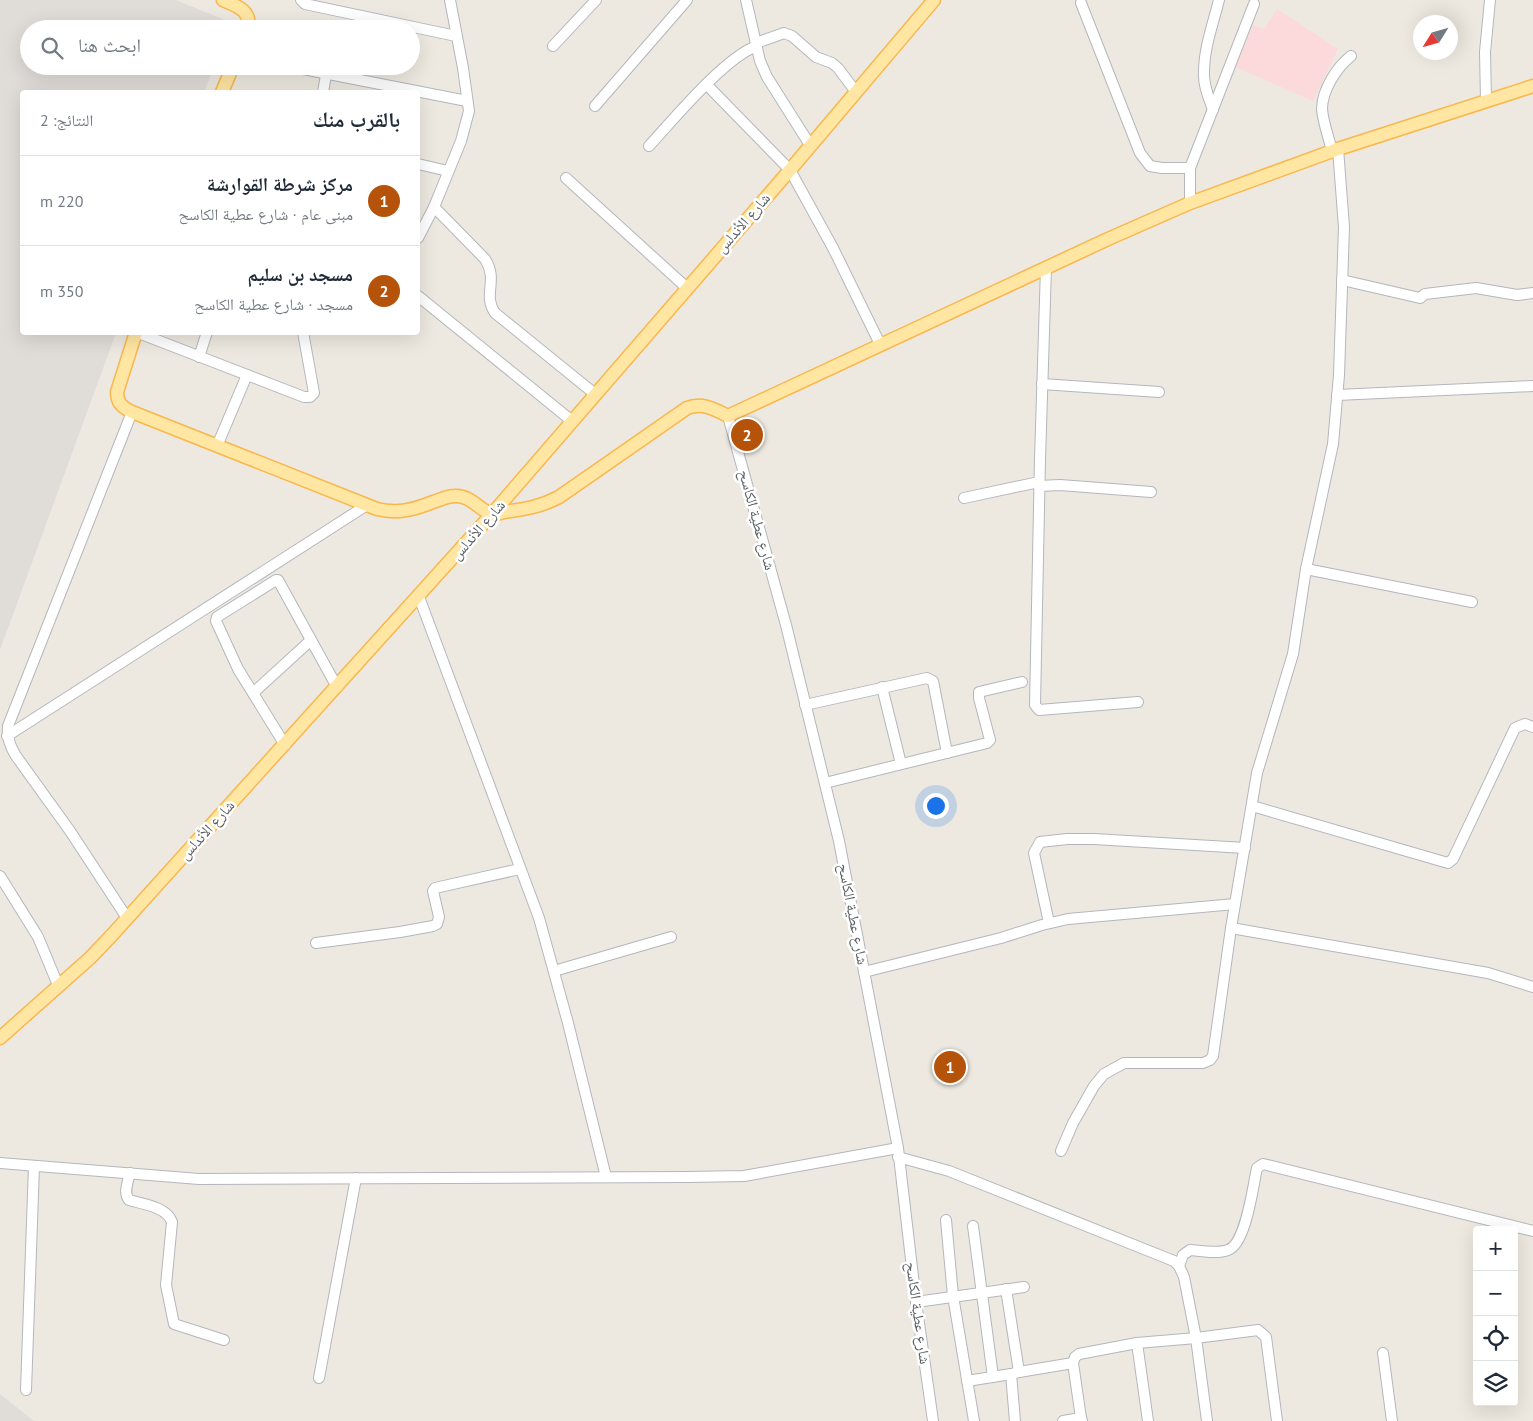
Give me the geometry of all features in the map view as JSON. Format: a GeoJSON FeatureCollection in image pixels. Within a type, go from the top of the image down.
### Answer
{"type":"FeatureCollection","features":[{"type":"Feature","properties":{"kind":"main road"},"geometry":{"type":"LineString","coordinates":[[223,0],[245,11],[248,20]]}},
{"type":"Feature","properties":{"kind":"main road","name":"شارع الأندلس"},"geometry":{"type":"LineString","coordinates":[[0,1038],[90,958],[419,597],[790,170],[934,0]]}},
{"type":"Feature","properties":{"kind":"main road"},"geometry":{"type":"LineString","coordinates":[[223,90],[229,75]]}},
{"type":"Feature","properties":{"kind":"main road"},"geometry":{"type":"LineString","coordinates":[[135,335],[117,392],[118,402],[122,407],[132,412],[388,512],[414,510],[441,499],[457,496],[468,499],[492,514],[537,507],[554,499],[687,408],[702,405],[728,416],[880,344],[1190,203],[1335,150],[1533,86]]}},
{"type":"Feature","properties":{"kind":"street"},"geometry":{"type":"LineString","coordinates":[[301,0],[305,4],[380,20]]}},
{"type":"Feature","properties":{"kind":"street"},"geometry":{"type":"LineString","coordinates":[[420,234],[434,207],[467,123],[469,110],[450,0]]}},
{"type":"Feature","properties":{"kind":"street"},"geometry":{"type":"LineString","coordinates":[[553,46],[596,0]]}},
{"type":"Feature","properties":{"kind":"street"},"geometry":{"type":"LineString","coordinates":[[595,106],[687,0]]}},
{"type":"Feature","properties":{"kind":"street"},"geometry":{"type":"LineString","coordinates":[[746,0],[760,61],[767,77],[810,145]]}},
{"type":"Feature","properties":{"kind":"street"},"geometry":{"type":"LineString","coordinates":[[1213,110],[1206,91],[1204,73],[1208,43],[1219,0]]}},
{"type":"Feature","properties":{"kind":"street"},"geometry":{"type":"LineString","coordinates":[[1486,101],[1485,52],[1490,0]]}},
{"type":"Feature","properties":{"kind":"street"},"geometry":{"type":"LineString","coordinates":[[1082,3],[1140,153],[1150,166],[1190,168]]}},
{"type":"Feature","properties":{"kind":"street"},"geometry":{"type":"LineString","coordinates":[[1190,203],[1190,168],[1254,4]]}},
{"type":"Feature","properties":{"kind":"street"},"geometry":{"type":"LineString","coordinates":[[420,28],[456,36]]}},
{"type":"Feature","properties":{"kind":"street"},"geometry":{"type":"LineString","coordinates":[[649,146],[707,84],[740,53],[756,44],[784,33],[792,36],[816,57],[832,63],[856,92]]}},
{"type":"Feature","properties":{"kind":"street"},"geometry":{"type":"LineString","coordinates":[[1060,1151],[1094,1086],[1104,1074],[1124,1063],[1203,1062],[1210,1060],[1213,1056],[1231,928],[1257,773],[1293,654],[1306,569],[1333,444],[1337,396],[1344,227],[1335,150],[1322,112],[1323,100],[1336,71],[1351,56]]}},
{"type":"Feature","properties":{"kind":"street"},"geometry":{"type":"LineString","coordinates":[[323,90],[326,75],[407,90]]}},
{"type":"Feature","properties":{"kind":"street"},"geometry":{"type":"LineString","coordinates":[[707,84],[790,170],[880,344]]}},
{"type":"Feature","properties":{"kind":"street"},"geometry":{"type":"LineString","coordinates":[[420,92],[467,101]]}},
{"type":"Feature","properties":{"kind":"street"},"geometry":{"type":"LineString","coordinates":[[420,164],[448,171]]}},
{"type":"Feature","properties":{"kind":"street"},"geometry":{"type":"LineString","coordinates":[[566,178],[687,288]]}},
{"type":"Feature","properties":{"kind":"street"},"geometry":{"type":"LineString","coordinates":[[434,207],[485,259],[490,267],[492,274],[490,306],[495,313],[595,394]]}},
{"type":"Feature","properties":{"kind":"street"},"geometry":{"type":"LineString","coordinates":[[1046,268],[1039,484],[1035,705],[1039,710],[1138,702]]}},
{"type":"Feature","properties":{"kind":"street"},"geometry":{"type":"LineString","coordinates":[[1342,280],[1420,298],[1425,294],[1476,288],[1517,295],[1533,293]]}},
{"type":"Feature","properties":{"kind":"street"},"geometry":{"type":"LineString","coordinates":[[420,298],[572,421]]}},
{"type":"Feature","properties":{"kind":"street"},"geometry":{"type":"LineString","coordinates":[[144,335],[304,398],[310,397],[314,392],[304,335]]}},
{"type":"Feature","properties":{"kind":"street"},"geometry":{"type":"LineString","coordinates":[[199,357],[206,335]]}},
{"type":"Feature","properties":{"kind":"street"},"geometry":{"type":"LineString","coordinates":[[217,446],[247,375]]}},
{"type":"Feature","properties":{"kind":"street"},"geometry":{"type":"LineString","coordinates":[[1042,384],[1159,392]]}},
{"type":"Feature","properties":{"kind":"street"},"geometry":{"type":"LineString","coordinates":[[1337,396],[1533,386]]}},
{"type":"Feature","properties":{"kind":"street"},"geometry":{"type":"LineString","coordinates":[[127,918],[70,831],[16,756],[7,736],[8,726],[132,412]]}},
{"type":"Feature","properties":{"kind":"street","name":"شارع عطية الكاسح"},"geometry":{"type":"LineString","coordinates":[[728,416],[786,625],[839,842],[898,1153],[933,1421]]}},
{"type":"Feature","properties":{"kind":"street"},"geometry":{"type":"LineString","coordinates":[[964,498],[1039,484],[1151,492]]}},
{"type":"Feature","properties":{"kind":"street"},"geometry":{"type":"LineString","coordinates":[[7,736],[367,505]]}},
{"type":"Feature","properties":{"kind":"street"},"geometry":{"type":"LineString","coordinates":[[1306,569],[1472,602]]}},
{"type":"Feature","properties":{"kind":"street"},"geometry":{"type":"LineString","coordinates":[[285,745],[238,669],[216,621],[217,617],[277,579],[336,687]]}},
{"type":"Feature","properties":{"kind":"street"},"geometry":{"type":"LineString","coordinates":[[419,597],[538,918],[568,1023],[606,1177]]}},
{"type":"Feature","properties":{"kind":"street"},"geometry":{"type":"LineString","coordinates":[[253,693],[310,641]]}},
{"type":"Feature","properties":{"kind":"street"},"geometry":{"type":"LineString","coordinates":[[805,705],[927,678],[933,681],[947,753]]}},
{"type":"Feature","properties":{"kind":"street"},"geometry":{"type":"LineString","coordinates":[[825,784],[987,743],[990,740],[979,692],[1022,682]]}},
{"type":"Feature","properties":{"kind":"street"},"geometry":{"type":"LineString","coordinates":[[882,687],[901,764]]}},
{"type":"Feature","properties":{"kind":"street"},"geometry":{"type":"LineString","coordinates":[[1252,806],[1448,863],[1453,859],[1515,728],[1525,724],[1533,728]]}},
{"type":"Feature","properties":{"kind":"street"},"geometry":{"type":"LineString","coordinates":[[1049,923],[1034,853],[1040,842],[1094,839],[1245,848]]}},
{"type":"Feature","properties":{"kind":"street"},"geometry":{"type":"LineString","coordinates":[[316,943],[434,926],[437,924],[439,917],[433,891],[435,888],[520,869]]}},
{"type":"Feature","properties":{"kind":"street"},"geometry":{"type":"LineString","coordinates":[[0,876],[38,937],[58,985]]}},
{"type":"Feature","properties":{"kind":"street"},"geometry":{"type":"LineString","coordinates":[[864,972],[1002,938],[1068,919],[1235,904]]}},
{"type":"Feature","properties":{"kind":"street"},"geometry":{"type":"LineString","coordinates":[[1231,928],[1488,973],[1533,987]]}},
{"type":"Feature","properties":{"kind":"street"},"geometry":{"type":"LineString","coordinates":[[554,971],[671,937]]}},
{"type":"Feature","properties":{"kind":"street"},"geometry":{"type":"LineString","coordinates":[[0,1163],[199,1179],[744,1176],[898,1153],[949,1171],[1174,1261],[1179,1266],[1184,1277],[1196,1338],[1207,1421]]}},
{"type":"Feature","properties":{"kind":"street"},"geometry":{"type":"LineString","coordinates":[[1179,1266],[1183,1255],[1190,1250],[1220,1252],[1234,1247],[1241,1236],[1246,1219],[1257,1168],[1263,1164],[1533,1231]]}},
{"type":"Feature","properties":{"kind":"street"},"geometry":{"type":"LineString","coordinates":[[26,1390],[34,1166]]}},
{"type":"Feature","properties":{"kind":"street"},"geometry":{"type":"LineString","coordinates":[[130,1174],[126,1198],[168,1214],[172,1222],[166,1285],[174,1324],[224,1340]]}},
{"type":"Feature","properties":{"kind":"street"},"geometry":{"type":"LineString","coordinates":[[319,1378],[356,1178]]}},
{"type":"Feature","properties":{"kind":"street"},"geometry":{"type":"LineString","coordinates":[[946,1220],[953,1296],[974,1421]]}},
{"type":"Feature","properties":{"kind":"street"},"geometry":{"type":"LineString","coordinates":[[974,1226],[993,1377]]}},
{"type":"Feature","properties":{"kind":"street"},"geometry":{"type":"LineString","coordinates":[[916,1302],[1024,1287]]}},
{"type":"Feature","properties":{"kind":"street"},"geometry":{"type":"LineString","coordinates":[[1006,1289],[1015,1373],[1015,1421]]}},
{"type":"Feature","properties":{"kind":"street"},"geometry":{"type":"LineString","coordinates":[[1063,1421],[1081,1419],[1073,1363],[1075,1357],[1079,1354],[1137,1343],[1258,1330],[1266,1337],[1277,1421]]}},
{"type":"Feature","properties":{"kind":"street"},"geometry":{"type":"LineString","coordinates":[[1137,1343],[1148,1421]]}},
{"type":"Feature","properties":{"kind":"street"},"geometry":{"type":"LineString","coordinates":[[1383,1353],[1392,1421]]}},
{"type":"Feature","properties":{"kind":"street"},"geometry":{"type":"LineString","coordinates":[[967,1380],[1073,1363]]}},
{"type":"Feature","properties":{"kind":"shaded area"},"geometry":{"type":"Polygon","coordinates":[[[0,0],[176,0],[225,20],[20,20],[20,75],[211,75],[205,90],[20,90],[20,335],[115,335],[0,650],[0,0]]]}},
{"type":"Feature","properties":{"kind":"shaded area"},"geometry":{"type":"Polygon","coordinates":[[[1277,9],[1338,49],[1313,101],[1236,67],[1253,25],[1264,29],[1277,9]]]}},
{"type":"Feature","properties":{"kind":"shaded area"},"geometry":{"type":"Polygon","coordinates":[[[0,1394],[34,1421],[0,1421],[0,1394]]]}},
{"type":"Feature","properties":{"kind":"place","name":"مسجد بن سليم"},"geometry":{"type":"Point","coordinates":[747,435]}},
{"type":"Feature","properties":{"kind":"place","name":"مركز شرطة القوارشة"},"geometry":{"type":"Point","coordinates":[950,1067]}}]}
